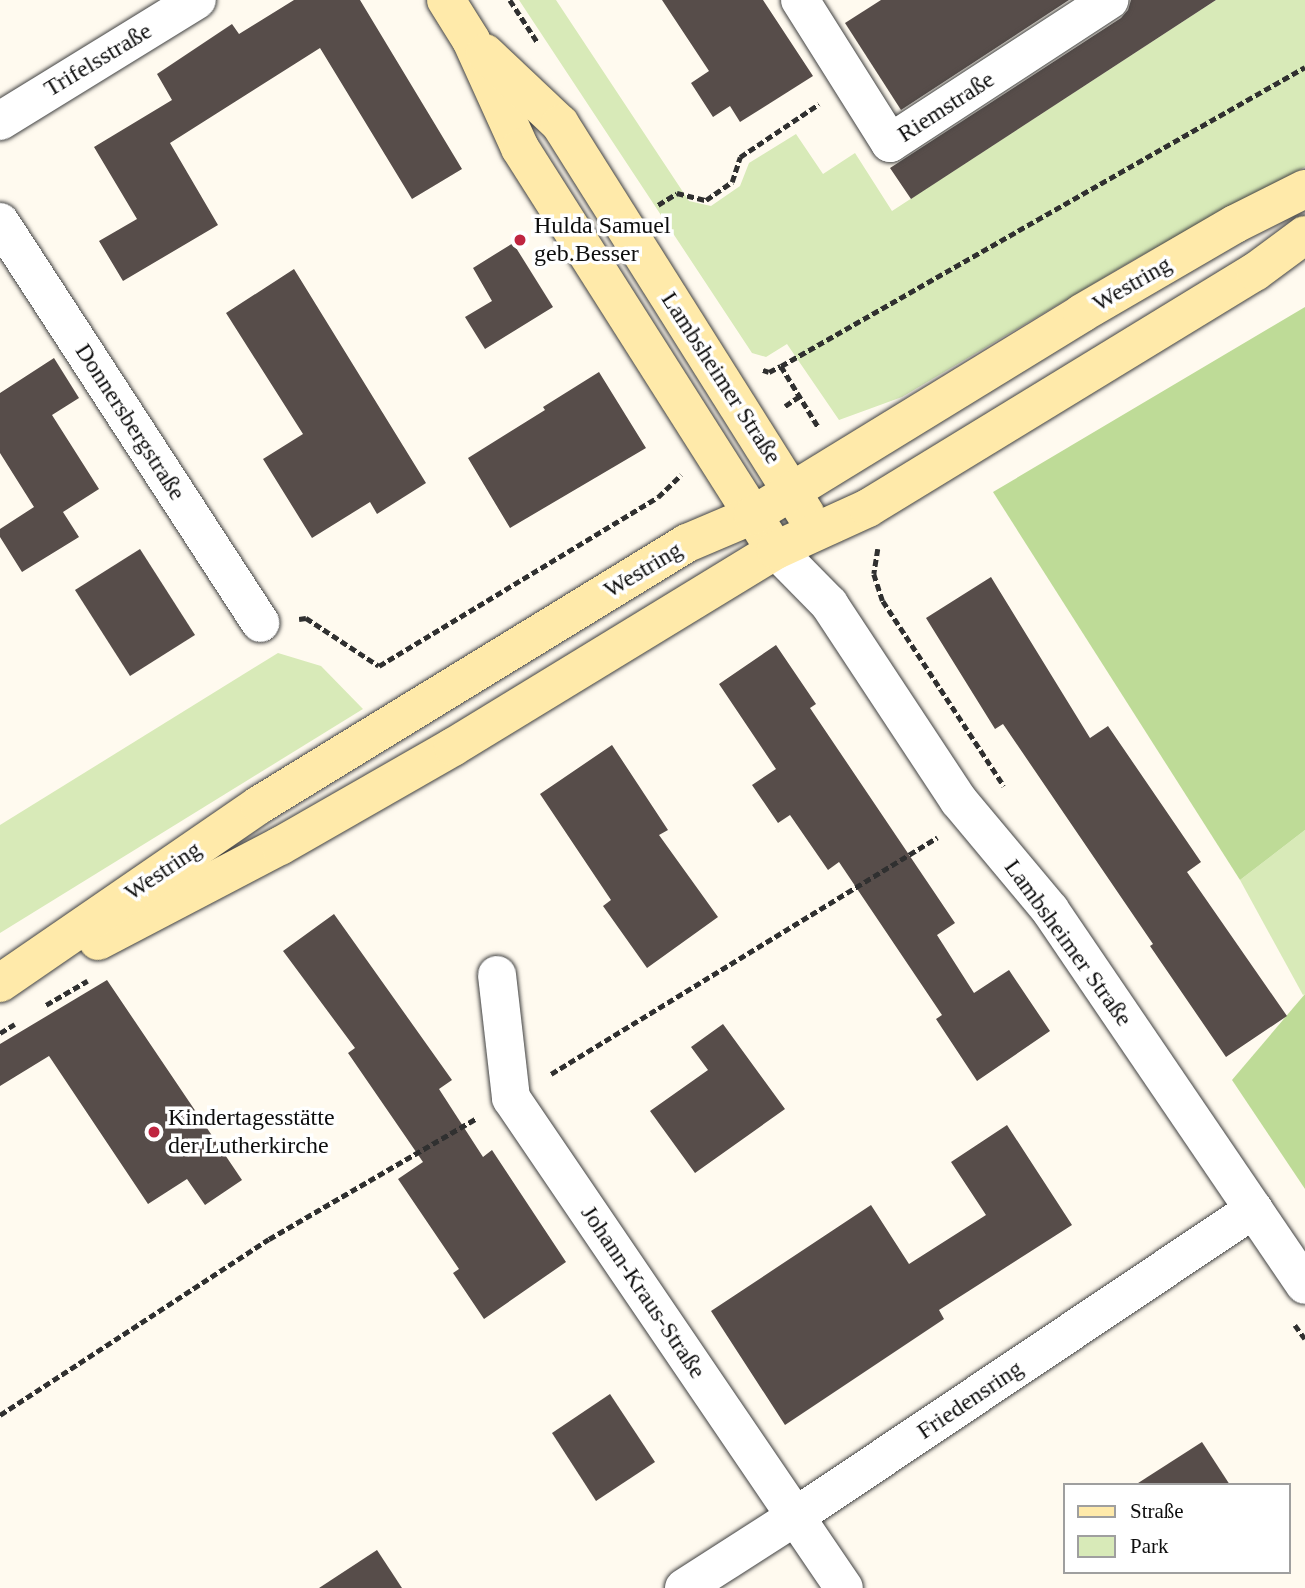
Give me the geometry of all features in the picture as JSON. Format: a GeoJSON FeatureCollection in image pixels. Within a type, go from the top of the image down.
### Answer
{"type":"FeatureCollection","features":[{"type":"Feature","properties":{"kind":"main road","name":"Lambsheimer Straße"},"geometry":{"type":"LineString","coordinates":[[446,0],[471,40],[520,148],[776,550]]}},
{"type":"Feature","properties":{"kind":"main road","name":"Lambsheimer Straße"},"geometry":{"type":"LineString","coordinates":[[471,40],[560,124],[793,490],[816,533]]}},
{"type":"Feature","properties":{"kind":"main road","name":"Westring"},"geometry":{"type":"LineString","coordinates":[[0,983],[259,805],[687,543],[753,515],[1082,313],[1235,224],[1305,190]]}},
{"type":"Feature","properties":{"kind":"main road","name":"Westring"},"geometry":{"type":"LineString","coordinates":[[0,992],[280,846],[442,754],[776,550],[868,508],[1255,272],[1305,235]]}},
{"type":"Feature","properties":{"kind":"street","name":"Trifelsstraße"},"geometry":{"type":"LineString","coordinates":[[0,121],[197,0]]}},
{"type":"Feature","properties":{"kind":"street","name":"Riemstraße"},"geometry":{"type":"LineString","coordinates":[[800,0],[890,143],[1109,0]]}},
{"type":"Feature","properties":{"kind":"street","name":"Donnersbergstraße"},"geometry":{"type":"LineString","coordinates":[[0,222],[260,623]]}},
{"type":"Feature","properties":{"kind":"street","name":"Lambsheimer Straße"},"geometry":{"type":"LineString","coordinates":[[816,533],[829,604]]}},
{"type":"Feature","properties":{"kind":"street","name":"Lambsheimer Straße"},"geometry":{"type":"LineString","coordinates":[[776,550],[829,604],[959,801],[1050,910],[1305,1284]]}},
{"type":"Feature","properties":{"kind":"street","name":"Johann-Kraus-Straße"},"geometry":{"type":"LineString","coordinates":[[497,975],[511,1098],[844,1588]]}},
{"type":"Feature","properties":{"kind":"street","name":"Friedensring"},"geometry":{"type":"LineString","coordinates":[[684,1588],[796,1517],[1254,1209]]}},
{"type":"Feature","properties":{"kind":"path"},"geometry":{"type":"LineString","coordinates":[[800,396],[781,366],[1305,67]]}},
{"type":"Feature","properties":{"kind":"path"},"geometry":{"type":"LineString","coordinates":[[647,212],[677,193],[706,200],[732,182],[740,157],[851,82]]}},
{"type":"Feature","properties":{"kind":"path"},"geometry":{"type":"LineString","coordinates":[[260,623],[306,618],[379,666],[658,497]]}},
{"type":"Feature","properties":{"kind":"path"},"geometry":{"type":"LineString","coordinates":[[0,1415],[269,1239],[511,1098],[943,833]]}},
{"type":"Feature","properties":{"kind":"green space"},"geometry":{"type":"Polygon","coordinates":[[[519,0],[556,0],[689,201],[711,206],[740,186],[749,163],[796,134],[823,174],[855,153],[892,211],[1216,0],[1305,0],[1305,167],[1135,259],[902,397],[839,420],[787,344],[766,357],[752,353],[519,0]]]}},
{"type":"Feature","properties":{"kind":"green space"},"geometry":{"type":"Polygon","coordinates":[[[1305,307],[1305,830],[1240,880],[993,492],[1305,307]]]}},
{"type":"Feature","properties":{"kind":"green space"},"geometry":{"type":"Polygon","coordinates":[[[278,653],[321,666],[363,709],[0,933],[0,825],[278,653]]]}},
{"type":"Feature","properties":{"kind":"green space"},"geometry":{"type":"Polygon","coordinates":[[[1305,830],[1305,994],[1303,995],[1240,880],[1305,830]]]}},
{"type":"Feature","properties":{"kind":"green space"},"geometry":{"type":"Polygon","coordinates":[[[1305,994],[1305,1189],[1232,1080],[1305,994]]]}},
{"type":"Feature","properties":{"kind":"building"},"geometry":{"type":"Polygon","coordinates":[[[294,0],[360,0],[462,169],[412,199],[320,48],[170,143],[218,225],[123,281],[99,241],[137,219],[94,147],[172,100],[157,74],[232,24],[239,34],[294,0]]]}},
{"type":"Feature","properties":{"kind":"building"},"geometry":{"type":"Polygon","coordinates":[[[662,0],[763,0],[813,76],[740,122],[730,106],[713,117],[691,83],[709,71],[662,0]]]}},
{"type":"Feature","properties":{"kind":"building"},"geometry":{"type":"Polygon","coordinates":[[[881,0],[1069,0],[901,110],[845,23],[881,0]]]}},
{"type":"Feature","properties":{"kind":"building"},"geometry":{"type":"Polygon","coordinates":[[[1131,0],[1216,0],[911,199],[890,168],[1121,18],[1128,10],[1131,0]]]}},
{"type":"Feature","properties":{"kind":"building"},"geometry":{"type":"Polygon","coordinates":[[[513,243],[553,307],[485,349],[465,317],[492,301],[473,268],[513,243]]]}},
{"type":"Feature","properties":{"kind":"building"},"geometry":{"type":"Polygon","coordinates":[[[294,269],[426,483],[377,514],[370,502],[312,538],[263,459],[303,434],[226,313],[294,269]]]}},
{"type":"Feature","properties":{"kind":"building"},"geometry":{"type":"Polygon","coordinates":[[[54,358],[79,398],[52,415],[99,489],[63,512],[79,537],[22,572],[0,537],[0,529],[34,507],[0,453],[0,393],[54,358]]]}},
{"type":"Feature","properties":{"kind":"building"},"geometry":{"type":"Polygon","coordinates":[[[599,372],[646,448],[510,528],[468,458],[545,410],[543,407],[599,372]]]}},
{"type":"Feature","properties":{"kind":"building"},"geometry":{"type":"Polygon","coordinates":[[[140,549],[195,635],[130,676],[75,590],[140,549]]]}},
{"type":"Feature","properties":{"kind":"building"},"geometry":{"type":"Polygon","coordinates":[[[991,577],[1090,738],[1108,726],[1201,862],[1187,872],[1287,1016],[1226,1057],[1150,946],[1153,944],[1003,724],[995,729],[926,618],[991,577]]]}},
{"type":"Feature","properties":{"kind":"building"},"geometry":{"type":"Polygon","coordinates":[[[776,645],[816,704],[810,708],[955,923],[937,935],[974,993],[1009,970],[1050,1031],[977,1081],[936,1019],[942,1015],[839,862],[828,870],[790,815],[778,823],[752,785],[776,769],[719,684],[776,645]]]}},
{"type":"Feature","properties":{"kind":"building"},"geometry":{"type":"Polygon","coordinates":[[[612,745],[668,830],[659,835],[718,917],[647,968],[603,906],[611,900],[540,794],[612,745]]]}},
{"type":"Feature","properties":{"kind":"building"},"geometry":{"type":"Polygon","coordinates":[[[334,914],[452,1080],[439,1089],[483,1157],[492,1150],[566,1262],[484,1319],[453,1273],[459,1269],[398,1179],[423,1162],[348,1053],[355,1048],[283,951],[334,914]]]}},
{"type":"Feature","properties":{"kind":"building","name":"Kindertagesstätte der Lutherkirche"},"geometry":{"type":"Polygon","coordinates":[[[107,980],[242,1180],[205,1205],[187,1179],[148,1204],[49,1056],[0,1086],[0,1044],[107,980]]]}},
{"type":"Feature","properties":{"kind":"building"},"geometry":{"type":"Polygon","coordinates":[[[723,1024],[785,1109],[695,1173],[650,1111],[708,1070],[691,1047],[723,1024]]]}},
{"type":"Feature","properties":{"kind":"building"},"geometry":{"type":"Polygon","coordinates":[[[1007,1125],[1072,1225],[939,1310],[944,1319],[785,1425],[711,1311],[871,1205],[909,1264],[986,1215],[951,1162],[1007,1125]]]}},
{"type":"Feature","properties":{"kind":"building"},"geometry":{"type":"Polygon","coordinates":[[[610,1394],[655,1462],[596,1501],[552,1433],[610,1394]]]}},
{"type":"Feature","properties":{"kind":"building"},"geometry":{"type":"Polygon","coordinates":[[[1202,1442],[1229,1483],[1138,1483],[1202,1442]]]}},
{"type":"Feature","properties":{"kind":"building"},"geometry":{"type":"Polygon","coordinates":[[[377,1550],[402,1588],[319,1588],[377,1550]]]}},
{"type":"Feature","properties":{"kind":"place","name":"Hulda Samuel geb.Besser"},"geometry":{"type":"Point","coordinates":[520,240]}},
{"type":"Feature","properties":{"kind":"place","name":"Kindertagesstätte der Lutherkirche"},"geometry":{"type":"Point","coordinates":[154,1132]}}]}
